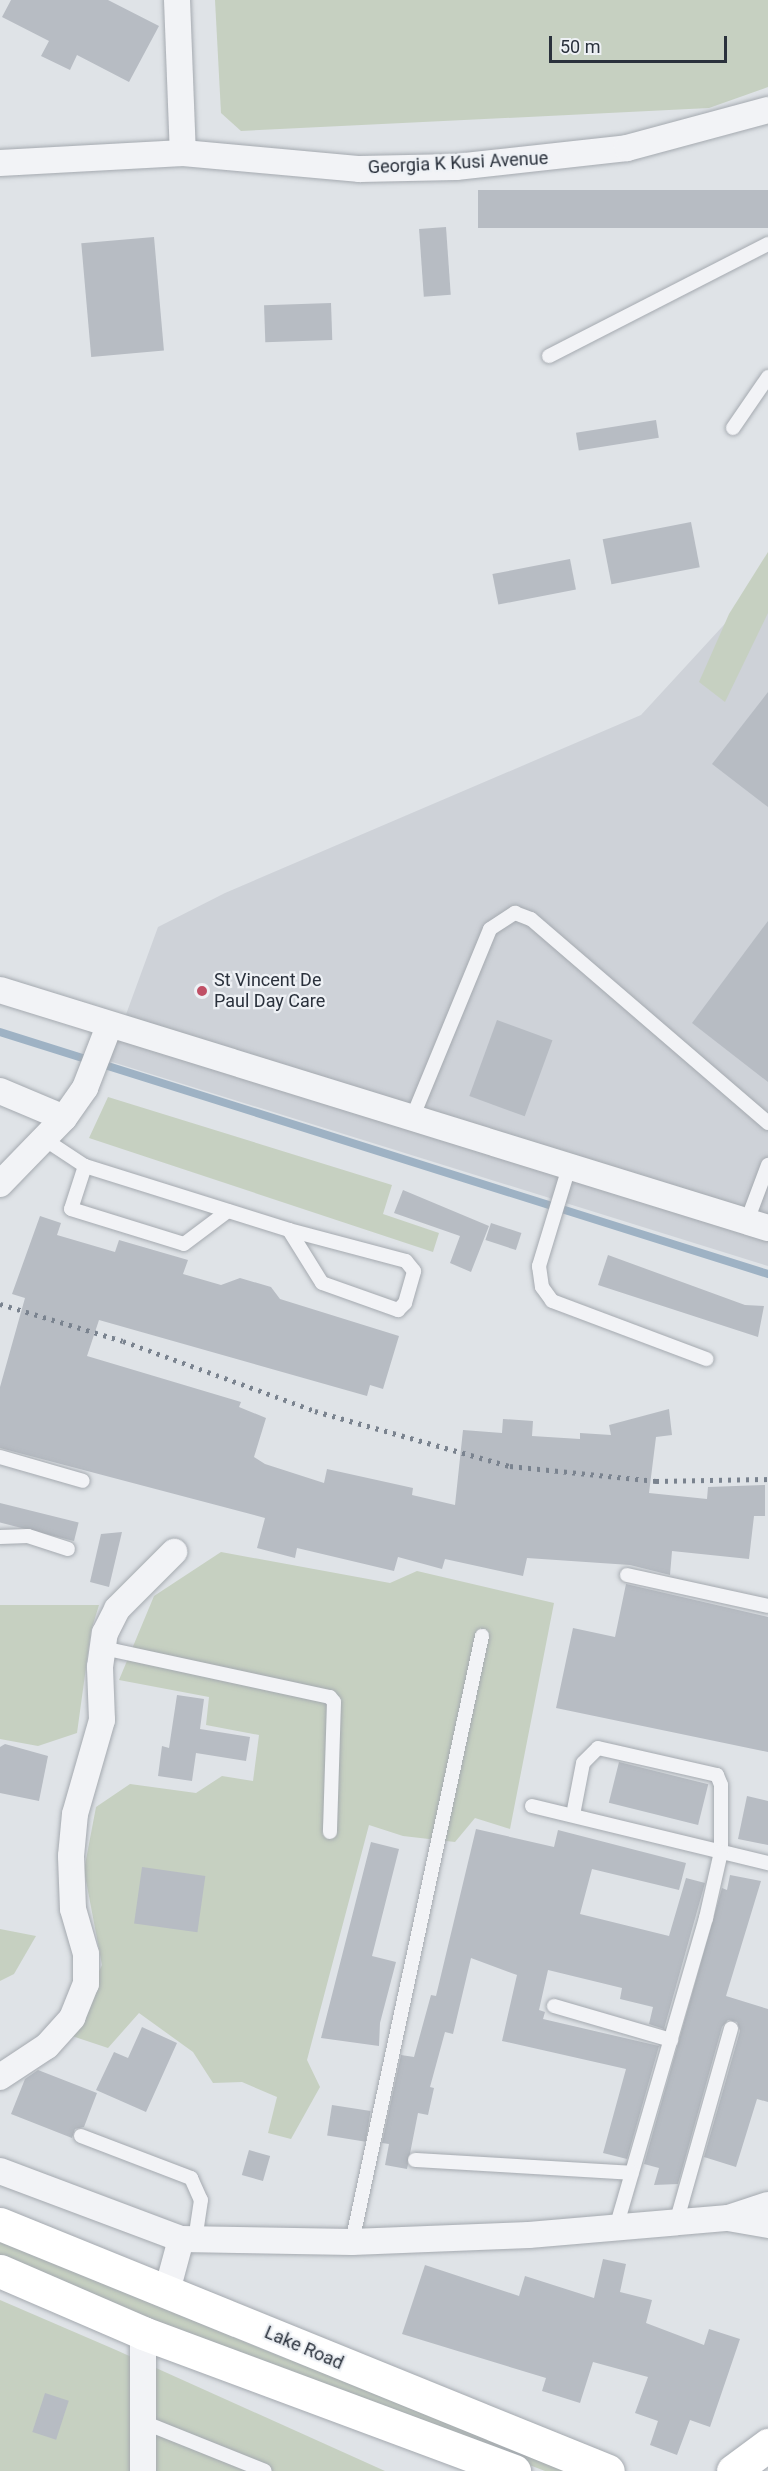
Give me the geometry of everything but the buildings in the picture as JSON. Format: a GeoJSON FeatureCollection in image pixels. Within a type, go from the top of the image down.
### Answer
{"type":"FeatureCollection","features":[{"type":"Feature","properties":{"kind":"main road","name":"Lake Road"},"geometry":{"type":"LineString","coordinates":[[0,2224],[608,2471]]}},
{"type":"Feature","properties":{"kind":"main road"},"geometry":{"type":"LineString","coordinates":[[0,2271],[143,2333],[514,2471]]}},
{"type":"Feature","properties":{"kind":"main road"},"geometry":{"type":"LineString","coordinates":[[733,2471],[768,2445]]}},
{"type":"Feature","properties":{"kind":"street"},"geometry":{"type":"LineString","coordinates":[[177,0],[183,153]]}},
{"type":"Feature","properties":{"kind":"street","name":"Georgia K Kusi Avenue"},"geometry":{"type":"LineString","coordinates":[[0,163],[183,153],[360,169],[456,167],[627,148],[768,110]]}},
{"type":"Feature","properties":{"kind":"street"},"geometry":{"type":"LineString","coordinates":[[0,990],[106,1035],[413,1116],[757,1224]]}},
{"type":"Feature","properties":{"kind":"street"},"geometry":{"type":"LineString","coordinates":[[0,1184],[64,1118],[85,1088],[106,1035]]}},
{"type":"Feature","properties":{"kind":"street"},"geometry":{"type":"LineString","coordinates":[[0,1091],[64,1118]]}},
{"type":"Feature","properties":{"kind":"street"},"geometry":{"type":"LineString","coordinates":[[0,2077],[48,2046],[72,2018],[86,1984],[86,1954],[73,1909],[71,1856],[75,1814],[102,1720],[103,1648],[117,1609],[174,1552]]}},
{"type":"Feature","properties":{"kind":"street"},"geometry":{"type":"LineString","coordinates":[[0,2171],[188,2240],[352,2242],[616,2228],[728,2218],[768,2205]]}},
{"type":"Feature","properties":{"kind":"street"},"geometry":{"type":"LineString","coordinates":[[728,2218],[768,2225]]}},
{"type":"Feature","properties":{"kind":"street"},"geometry":{"type":"LineString","coordinates":[[167,2291],[188,2240]]}},
{"type":"Feature","properties":{"kind":"street"},"geometry":{"type":"LineString","coordinates":[[143,2333],[143,2471]]}},
{"type":"Feature","properties":{"kind":"lane"},"geometry":{"type":"LineString","coordinates":[[549,356],[768,244]]}},
{"type":"Feature","properties":{"kind":"lane"},"geometry":{"type":"LineString","coordinates":[[734,428],[768,377]]}},
{"type":"Feature","properties":{"kind":"lane"},"geometry":{"type":"LineString","coordinates":[[413,1116],[490,929],[515,913],[531,919],[768,1123]]}},
{"type":"Feature","properties":{"kind":"lane"},"geometry":{"type":"LineString","coordinates":[[44,1139],[86,1166],[289,1230],[406,1261],[414,1271],[405,1303],[398,1310],[322,1283],[289,1230]]}},
{"type":"Feature","properties":{"kind":"lane"},"geometry":{"type":"LineString","coordinates":[[570,1164],[539,1266],[542,1287],[552,1301],[706,1359]]}},
{"type":"Feature","properties":{"kind":"lane"},"geometry":{"type":"LineString","coordinates":[[757,1224],[768,1165]]}},
{"type":"Feature","properties":{"kind":"lane"},"geometry":{"type":"LineString","coordinates":[[86,1166],[71,1209],[184,1244],[228,1211]]}},
{"type":"Feature","properties":{"kind":"lane"},"geometry":{"type":"LineString","coordinates":[[0,1457],[83,1481]]}},
{"type":"Feature","properties":{"kind":"lane"},"geometry":{"type":"LineString","coordinates":[[0,1537],[28,1536],[68,1549]]}},
{"type":"Feature","properties":{"kind":"lane"},"geometry":{"type":"LineString","coordinates":[[627,1575],[768,1606]]}},
{"type":"Feature","properties":{"kind":"lane"},"geometry":{"type":"LineString","coordinates":[[352,2242],[482,1636]]}},
{"type":"Feature","properties":{"kind":"lane"},"geometry":{"type":"LineString","coordinates":[[103,1648],[330,1697],[334,1702],[330,1832]]}},
{"type":"Feature","properties":{"kind":"lane"},"geometry":{"type":"LineString","coordinates":[[573,1815],[584,1763],[598,1748],[717,1775],[721,1852],[671,2040],[616,2228]]}},
{"type":"Feature","properties":{"kind":"lane"},"geometry":{"type":"LineString","coordinates":[[532,1806],[768,1863]]}},
{"type":"Feature","properties":{"kind":"lane"},"geometry":{"type":"LineString","coordinates":[[554,2006],[671,2040]]}},
{"type":"Feature","properties":{"kind":"lane"},"geometry":{"type":"LineString","coordinates":[[676,2223],[731,2030]]}},
{"type":"Feature","properties":{"kind":"lane"},"geometry":{"type":"LineString","coordinates":[[81,2136],[191,2178],[201,2200],[188,2240]]}},
{"type":"Feature","properties":{"kind":"lane"},"geometry":{"type":"LineString","coordinates":[[415,2160],[632,2173]]}},
{"type":"Feature","properties":{"kind":"lane"},"geometry":{"type":"LineString","coordinates":[[143,2422],[265,2471]]}},
{"type":"Feature","properties":{"kind":"shaded area"},"geometry":{"type":"Polygon","coordinates":[[[768,577],[768,1266],[109,1061],[158,927],[225,893],[641,715],[768,577]]]}},
{"type":"Feature","properties":{"kind":"green space"},"geometry":{"type":"Polygon","coordinates":[[[215,0],[768,0],[768,87],[709,108],[241,131],[221,113],[215,0]]]}},
{"type":"Feature","properties":{"kind":"green space"},"geometry":{"type":"Polygon","coordinates":[[[768,552],[768,613],[725,702],[699,682],[729,614],[768,552]]]}},
{"type":"Feature","properties":{"kind":"green space"},"geometry":{"type":"Polygon","coordinates":[[[108,1097],[392,1185],[383,1214],[439,1233],[433,1252],[89,1138],[108,1097]]]}},
{"type":"Feature","properties":{"kind":"green space"},"geometry":{"type":"Polygon","coordinates":[[[221,1552],[390,1583],[417,1571],[554,1603],[510,1829],[475,1818],[455,1842],[403,1836],[369,1825],[307,2060],[320,2087],[291,2139],[268,2133],[277,2097],[242,2082],[213,2083],[193,2052],[139,2013],[108,2048],[69,2035],[102,1965],[84,1870],[96,1807],[130,1784],[196,1793],[222,1776],[253,1781],[259,1735],[206,1725],[209,1697],[119,1680],[154,1596],[221,1552]]]}},
{"type":"Feature","properties":{"kind":"green space"},"geometry":{"type":"Polygon","coordinates":[[[0,1605],[99,1605],[91,1631],[77,1733],[38,1746],[0,1739],[0,1605]]]}},
{"type":"Feature","properties":{"kind":"green space"},"geometry":{"type":"Polygon","coordinates":[[[0,1929],[36,1936],[14,1974],[0,1981],[0,1929]]]}},
{"type":"Feature","properties":{"kind":"green space"},"geometry":{"type":"Polygon","coordinates":[[[0,2241],[262,2349],[574,2471],[545,2471],[0,2261],[0,2241]]]}},
{"type":"Feature","properties":{"kind":"green space"},"geometry":{"type":"Polygon","coordinates":[[[0,2300],[116,2350],[385,2471],[0,2471],[0,2300]]]}},
{"type":"Feature","properties":{"kind":"waterway"},"geometry":{"type":"LineString","coordinates":[[0,1032],[768,1274]]}},
{"type":"Feature","properties":{"kind":"railway"},"geometry":{"type":"LineString","coordinates":[[0,1304],[123,1341],[315,1411],[510,1466],[656,1481],[768,1479]]}},
{"type":"Feature","properties":{"kind":"place","name":"St Vincent De Paul Day Care"},"geometry":{"type":"Point","coordinates":[202,991]}}]}
